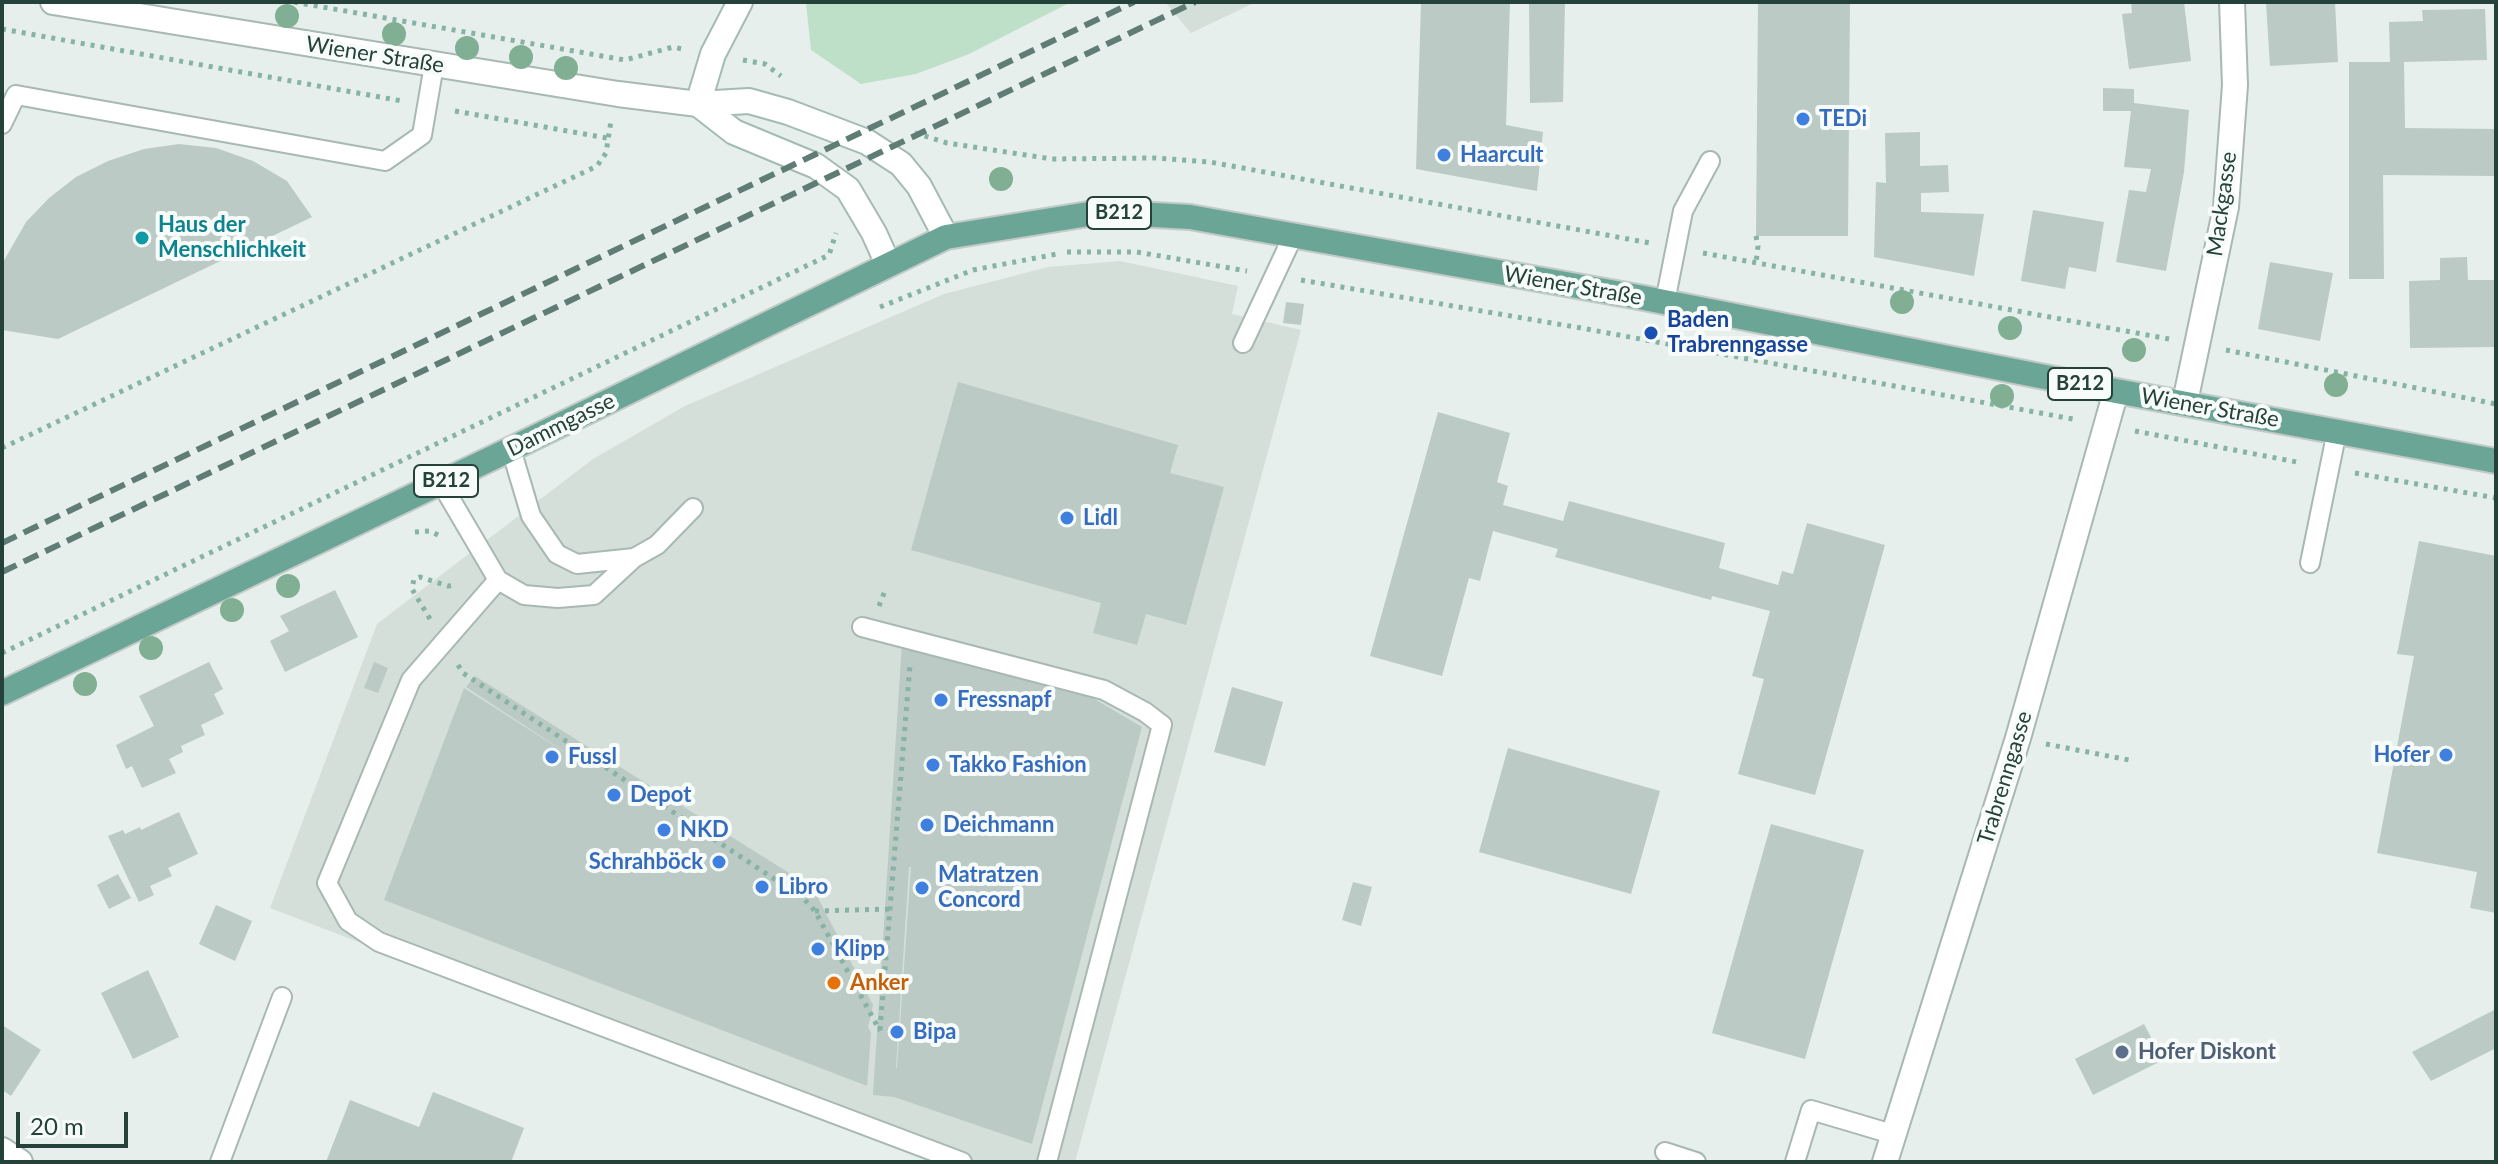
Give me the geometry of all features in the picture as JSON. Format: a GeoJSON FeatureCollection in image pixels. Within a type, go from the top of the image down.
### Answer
{"type":"FeatureCollection","features":[{"type":"Feature","properties":{"kind":"main road","name":"Wiener Straße"},"geometry":{"type":"LineString","coordinates":[[946,237],[1101,212],[1190,217],[1665,302],[2116,391],[2496,461]]}},
{"type":"Feature","properties":{"kind":"main road","name":"Dammgasse"},"geometry":{"type":"LineString","coordinates":[[2,693],[946,237]]}},
{"type":"Feature","properties":{"kind":"street","name":"Wiener Straße"},"geometry":{"type":"LineString","coordinates":[[53,2],[618,94],[698,104],[749,101],[788,112],[867,142],[901,164],[919,186],[946,237]]}},
{"type":"Feature","properties":{"kind":"street"},"geometry":{"type":"LineString","coordinates":[[740,2],[713,54],[698,104],[734,132],[816,166],[848,189],[888,264]]}},
{"type":"Feature","properties":{"kind":"street","name":"Mackgasse"},"geometry":{"type":"LineString","coordinates":[[2185,402],[2226,207],[2235,85],[2232,2]]}},
{"type":"Feature","properties":{"kind":"street","name":"Trabrenngasse"},"geometry":{"type":"LineString","coordinates":[[1885,1162],[2018,738],[2116,391]]}},
{"type":"Feature","properties":{"kind":"street"},"geometry":{"type":"LineString","coordinates":[[2,1150],[20,1162]]}},
{"type":"Feature","properties":{"kind":"lane"},"geometry":{"type":"LineString","coordinates":[[2,124],[16,95],[385,161],[422,135],[434,65]]}},
{"type":"Feature","properties":{"kind":"lane"},"geometry":{"type":"LineString","coordinates":[[1665,302],[1683,211],[1710,161]]}},
{"type":"Feature","properties":{"kind":"lane"},"geometry":{"type":"LineString","coordinates":[[1243,343],[1293,236]]}},
{"type":"Feature","properties":{"kind":"lane"},"geometry":{"type":"LineString","coordinates":[[2310,563],[2337,431]]}},
{"type":"Feature","properties":{"kind":"lane"},"geometry":{"type":"LineString","coordinates":[[511,449],[531,516],[557,554],[577,564],[634,558]]}},
{"type":"Feature","properties":{"kind":"lane"},"geometry":{"type":"LineString","coordinates":[[441,483],[498,580],[524,595],[558,598],[594,595],[634,558],[657,545],[693,508]]}},
{"type":"Feature","properties":{"kind":"lane"},"geometry":{"type":"LineString","coordinates":[[498,580],[411,680],[327,883],[348,921],[379,942],[962,1162]]}},
{"type":"Feature","properties":{"kind":"lane"},"geometry":{"type":"LineString","coordinates":[[862,627],[1104,690],[1162,725],[1047,1162]]}},
{"type":"Feature","properties":{"kind":"lane"},"geometry":{"type":"LineString","coordinates":[[220,1162],[282,997]]}},
{"type":"Feature","properties":{"kind":"lane"},"geometry":{"type":"LineString","coordinates":[[1795,1162],[1811,1110],[1892,1134]]}},
{"type":"Feature","properties":{"kind":"lane"},"geometry":{"type":"LineString","coordinates":[[1665,1152],[1696,1162]]}},
{"type":"Feature","properties":{"kind":"path"},"geometry":{"type":"LineString","coordinates":[[294,2],[625,60],[673,47]]}},
{"type":"Feature","properties":{"kind":"path"},"geometry":{"type":"LineString","coordinates":[[2,29],[607,138],[606,153],[597,166],[2,448]]}},
{"type":"Feature","properties":{"kind":"path"},"geometry":{"type":"LineString","coordinates":[[765,64],[784,79]]}},
{"type":"Feature","properties":{"kind":"path"},"geometry":{"type":"LineString","coordinates":[[912,132],[947,143],[1052,159],[1155,158],[1210,162],[2197,345],[2496,404]]}},
{"type":"Feature","properties":{"kind":"path"},"geometry":{"type":"LineString","coordinates":[[2,653],[829,255],[839,224]]}},
{"type":"Feature","properties":{"kind":"path"},"geometry":{"type":"LineString","coordinates":[[1756,236],[1756,263]]}},
{"type":"Feature","properties":{"kind":"path"},"geometry":{"type":"LineString","coordinates":[[871,311],[973,270],[1068,252],[1137,252],[1581,328],[2496,498]]}},
{"type":"Feature","properties":{"kind":"path"},"geometry":{"type":"LineString","coordinates":[[407,532],[430,531],[449,540]]}},
{"type":"Feature","properties":{"kind":"path"},"geometry":{"type":"LineString","coordinates":[[461,573],[457,585],[448,586],[420,577],[414,579],[412,589],[463,673],[803,898],[815,911],[880,1031],[912,640]]}},
{"type":"Feature","properties":{"kind":"path"},"geometry":{"type":"LineString","coordinates":[[879,605],[886,588]]}},
{"type":"Feature","properties":{"kind":"path"},"geometry":{"type":"LineString","coordinates":[[2018,738],[2129,760]]}},
{"type":"Feature","properties":{"kind":"path"},"geometry":{"type":"LineString","coordinates":[[815,911],[891,909]]}},
{"type":"Feature","properties":{"kind":"shaded area"},"geometry":{"type":"Polygon","coordinates":[[[1165,2],[1256,2],[1191,33],[1165,2]]]}},
{"type":"Feature","properties":{"kind":"shaded area"},"geometry":{"type":"Polygon","coordinates":[[[1120,261],[1238,286],[1232,314],[1301,330],[1075,1162],[932,1162],[270,908],[377,624],[593,459],[685,406],[944,294],[1048,267],[1120,261]]]}},
{"type":"Feature","properties":{"kind":"green space"},"geometry":{"type":"Polygon","coordinates":[[[1071,2],[969,54],[916,74],[861,84],[811,50],[806,3],[1071,2]]]}},
{"type":"Feature","properties":{"kind":"building"},"geometry":{"type":"Polygon","coordinates":[[[1421,2],[1510,2],[1506,125],[1543,132],[1537,191],[1416,169],[1421,2]]]}},
{"type":"Feature","properties":{"kind":"building"},"geometry":{"type":"Polygon","coordinates":[[[1529,2],[1565,2],[1563,102],[1530,103],[1529,2]]]}},
{"type":"Feature","properties":{"kind":"building","name":"TEDi"},"geometry":{"type":"Polygon","coordinates":[[[1758,2],[1850,2],[1848,236],[1756,236],[1758,2]]]}},
{"type":"Feature","properties":{"kind":"building"},"geometry":{"type":"Polygon","coordinates":[[[2131,2],[2184,2],[2191,61],[2129,69],[2122,14],[2132,13],[2131,2]]]}},
{"type":"Feature","properties":{"kind":"building"},"geometry":{"type":"Polygon","coordinates":[[[2266,2],[2335,2],[2338,62],[2270,66],[2266,2]]]}},
{"type":"Feature","properties":{"kind":"building"},"geometry":{"type":"Polygon","coordinates":[[[2485,9],[2487,60],[2404,62],[2405,128],[2496,129],[2496,176],[2383,175],[2384,279],[2349,279],[2349,62],[2390,62],[2389,22],[2423,21],[2422,10],[2485,9]]]}},
{"type":"Feature","properties":{"kind":"building"},"geometry":{"type":"Polygon","coordinates":[[[2103,88],[2134,89],[2134,103],[2189,110],[2184,172],[2166,271],[2116,262],[2129,190],[2146,192],[2151,169],[2124,167],[2131,111],[2103,111],[2103,88]]]}},
{"type":"Feature","properties":{"kind":"building"},"geometry":{"type":"Polygon","coordinates":[[[1920,132],[1920,166],[1948,165],[1949,192],[1921,193],[1921,212],[1984,214],[1974,276],[1874,257],[1876,182],[1886,183],[1885,133],[1920,132]]]}},
{"type":"Feature","properties":{"kind":"building","name":"Haus der Menschlichkeit"},"geometry":{"type":"Polygon","coordinates":[[[179,144],[216,148],[253,161],[287,181],[312,217],[58,339],[2,330],[2,264],[26,222],[49,198],[76,177],[108,161],[144,149],[179,144]]]}},
{"type":"Feature","properties":{"kind":"building"},"geometry":{"type":"Polygon","coordinates":[[[2033,210],[2104,222],[2096,272],[2069,267],[2065,289],[2021,281],[2033,210]]]}},
{"type":"Feature","properties":{"kind":"building"},"geometry":{"type":"Polygon","coordinates":[[[2467,257],[2468,280],[2496,280],[2496,347],[2410,348],[2409,281],[2440,280],[2440,258],[2467,257]]]}},
{"type":"Feature","properties":{"kind":"building"},"geometry":{"type":"Polygon","coordinates":[[[2270,262],[2333,273],[2320,341],[2258,329],[2270,262]]]}},
{"type":"Feature","properties":{"kind":"building"},"geometry":{"type":"Polygon","coordinates":[[[1286,302],[1304,304],[1301,325],[1283,323],[1286,302]]]}},
{"type":"Feature","properties":{"kind":"building","name":"Lidl"},"geometry":{"type":"Polygon","coordinates":[[[958,382],[1178,445],[1170,473],[1224,487],[1186,625],[1146,614],[1137,645],[1093,633],[1101,603],[911,550],[958,382]]]}},
{"type":"Feature","properties":{"kind":"building"},"geometry":{"type":"Polygon","coordinates":[[[1438,412],[1510,433],[1497,482],[1508,486],[1503,505],[1563,521],[1569,501],[1725,543],[1719,568],[1778,585],[1782,571],[1793,574],[1807,523],[1885,545],[1815,795],[1738,774],[1764,679],[1752,676],[1770,611],[1712,596],[1711,600],[1555,557],[1558,549],[1493,531],[1480,581],[1469,578],[1442,676],[1370,656],[1438,412]]]}},
{"type":"Feature","properties":{"kind":"building","name":"Hofer"},"geometry":{"type":"Polygon","coordinates":[[[2419,541],[2496,556],[2496,913],[2470,908],[2477,872],[2377,853],[2414,656],[2397,654],[2419,541]]]}},
{"type":"Feature","properties":{"kind":"building"},"geometry":{"type":"Polygon","coordinates":[[[335,590],[358,637],[285,672],[270,641],[289,631],[280,616],[335,590]]]}},
{"type":"Feature","properties":{"kind":"building"},"geometry":{"type":"Polygon","coordinates":[[[902,642],[1074,687],[1142,727],[1032,1144],[894,1097],[873,1095],[902,642]],[[909,867],[896,1068],[897,1068],[909,867]]]}},
{"type":"Feature","properties":{"kind":"building"},"geometry":{"type":"Polygon","coordinates":[[[209,662],[223,689],[214,694],[224,714],[201,725],[205,735],[181,746],[183,752],[169,759],[176,773],[142,788],[132,766],[126,769],[116,745],[154,726],[139,696],[209,662]]]}},
{"type":"Feature","properties":{"kind":"building"},"geometry":{"type":"Polygon","coordinates":[[[374,662],[388,668],[378,693],[364,688],[374,662]]]}},
{"type":"Feature","properties":{"kind":"building"},"geometry":{"type":"Polygon","coordinates":[[[475,676],[813,888],[873,1005],[868,1027],[871,1033],[867,1086],[384,900],[464,688],[583,764],[466,687],[475,676]]]}},
{"type":"Feature","properties":{"kind":"building"},"geometry":{"type":"Polygon","coordinates":[[[1232,687],[1283,702],[1265,766],[1214,752],[1232,687]]]}},
{"type":"Feature","properties":{"kind":"building"},"geometry":{"type":"Polygon","coordinates":[[[1508,748],[1660,791],[1631,894],[1479,852],[1508,748]]]}},
{"type":"Feature","properties":{"kind":"building"},"geometry":{"type":"Polygon","coordinates":[[[179,812],[198,854],[168,868],[172,876],[150,886],[154,895],[139,902],[108,836],[123,830],[125,834],[140,827],[141,830],[179,812]]]}},
{"type":"Feature","properties":{"kind":"building"},"geometry":{"type":"Polygon","coordinates":[[[1771,824],[1864,850],[1805,1059],[1712,1033],[1771,824]]]}},
{"type":"Feature","properties":{"kind":"building"},"geometry":{"type":"Polygon","coordinates":[[[118,874],[131,898],[109,909],[97,885],[118,874]]]}},
{"type":"Feature","properties":{"kind":"building"},"geometry":{"type":"Polygon","coordinates":[[[1353,882],[1372,887],[1361,926],[1342,920],[1353,882]]]}},
{"type":"Feature","properties":{"kind":"building"},"geometry":{"type":"Polygon","coordinates":[[[216,905],[252,921],[235,961],[199,944],[216,905]]]}},
{"type":"Feature","properties":{"kind":"building"},"geometry":{"type":"Polygon","coordinates":[[[148,970],[179,1037],[133,1059],[101,993],[148,970]]]}},
{"type":"Feature","properties":{"kind":"building"},"geometry":{"type":"Polygon","coordinates":[[[2496,1009],[2496,1048],[2431,1081],[2412,1052],[2496,1009]]]}},
{"type":"Feature","properties":{"kind":"building"},"geometry":{"type":"Polygon","coordinates":[[[2144,1024],[2163,1060],[2093,1095],[2075,1059],[2144,1024]]]}},
{"type":"Feature","properties":{"kind":"building"},"geometry":{"type":"Polygon","coordinates":[[[2,1025],[41,1050],[11,1096],[2,1090],[2,1025]]]}},
{"type":"Feature","properties":{"kind":"building"},"geometry":{"type":"Polygon","coordinates":[[[433,1092],[524,1128],[511,1162],[326,1162],[350,1100],[419,1127],[433,1092]]]}},
{"type":"Feature","properties":{"kind":"railway"},"geometry":{"type":"LineString","coordinates":[[2,543],[1134,2]]}},
{"type":"Feature","properties":{"kind":"railway"},"geometry":{"type":"LineString","coordinates":[[2,572],[1195,2]]}},
{"type":"Feature","properties":{"kind":"place","name":"TEDi"},"geometry":{"type":"Point","coordinates":[1803,119]}},
{"type":"Feature","properties":{"kind":"place","name":"Haarcult"},"geometry":{"type":"Point","coordinates":[1444,155]}},
{"type":"Feature","properties":{"kind":"place","name":"Haus der Menschlichkeit"},"geometry":{"type":"Point","coordinates":[142,238]}},
{"type":"Feature","properties":{"kind":"place","name":"Baden Trabrenngasse"},"geometry":{"type":"Point","coordinates":[1651,333]}},
{"type":"Feature","properties":{"kind":"place","name":"Lidl"},"geometry":{"type":"Point","coordinates":[1067,518]}},
{"type":"Feature","properties":{"kind":"place","name":"Fressnapf"},"geometry":{"type":"Point","coordinates":[941,700]}},
{"type":"Feature","properties":{"kind":"place","name":"Hofer"},"geometry":{"type":"Point","coordinates":[2446,755]}},
{"type":"Feature","properties":{"kind":"place","name":"Fussl"},"geometry":{"type":"Point","coordinates":[552,757]}},
{"type":"Feature","properties":{"kind":"place","name":"Takko Fashion"},"geometry":{"type":"Point","coordinates":[933,765]}},
{"type":"Feature","properties":{"kind":"place","name":"Depot"},"geometry":{"type":"Point","coordinates":[614,795]}},
{"type":"Feature","properties":{"kind":"place","name":"Deichmann"},"geometry":{"type":"Point","coordinates":[927,825]}},
{"type":"Feature","properties":{"kind":"place","name":"NKD"},"geometry":{"type":"Point","coordinates":[664,830]}},
{"type":"Feature","properties":{"kind":"place","name":"Schrahböck"},"geometry":{"type":"Point","coordinates":[719,862]}},
{"type":"Feature","properties":{"kind":"place","name":"Libro"},"geometry":{"type":"Point","coordinates":[762,887]}},
{"type":"Feature","properties":{"kind":"place","name":"Matratzen Concord"},"geometry":{"type":"Point","coordinates":[922,888]}},
{"type":"Feature","properties":{"kind":"place","name":"Klipp"},"geometry":{"type":"Point","coordinates":[818,949]}},
{"type":"Feature","properties":{"kind":"place","name":"Anker"},"geometry":{"type":"Point","coordinates":[834,983]}},
{"type":"Feature","properties":{"kind":"place","name":"Bipa"},"geometry":{"type":"Point","coordinates":[897,1032]}},
{"type":"Feature","properties":{"kind":"place","name":"Hofer Diskont"},"geometry":{"type":"Point","coordinates":[2122,1052]}}]}
